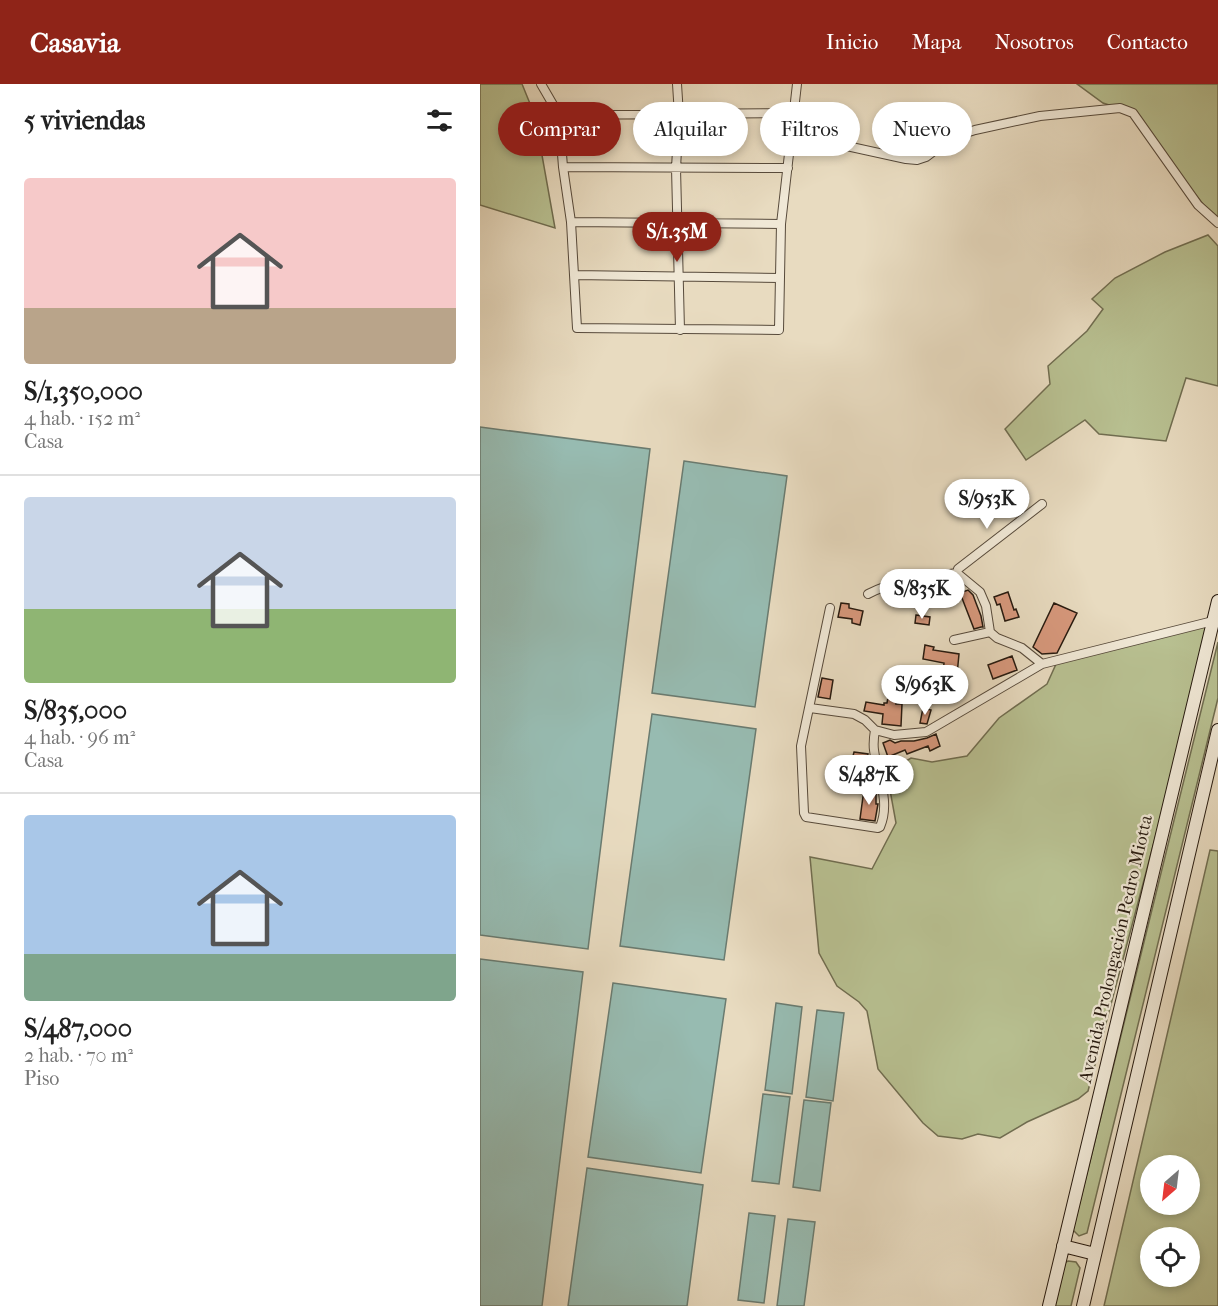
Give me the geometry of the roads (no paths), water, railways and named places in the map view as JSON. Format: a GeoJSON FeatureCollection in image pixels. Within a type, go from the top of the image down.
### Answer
{"type":"FeatureCollection","features":[{"type":"Feature","properties":{"kind":"main road","name":"Avenida Prolongación Pedro Miotta"},"geometry":{"type":"LineString","coordinates":[[1049,1306],[1216,621],[1218,601]]}},
{"type":"Feature","properties":{"kind":"main road"},"geometry":{"type":"LineString","coordinates":[[1083,1306],[1218,730]]}},
{"type":"Feature","properties":{"kind":"main road"},"geometry":{"type":"LineString","coordinates":[[1064,1246],[1095,1254]]}},
{"type":"Feature","properties":{"kind":"street"},"geometry":{"type":"LineString","coordinates":[[541,84],[551,102]]}},
{"type":"Feature","properties":{"kind":"street"},"geometry":{"type":"LineString","coordinates":[[677,84],[678,102]]}},
{"type":"Feature","properties":{"kind":"street"},"geometry":{"type":"LineString","coordinates":[[795,102],[797,84]]}},
{"type":"Feature","properties":{"kind":"street"},"geometry":{"type":"LineString","coordinates":[[860,149],[917,160],[926,157],[951,138],[975,130],[1040,116],[1120,108],[1133,113],[1198,205],[1218,223]]}},
{"type":"Feature","properties":{"kind":"street"},"geometry":{"type":"LineString","coordinates":[[562,156],[571,222],[577,328],[680,330],[779,330],[781,224],[789,156]]}},
{"type":"Feature","properties":{"kind":"street"},"geometry":{"type":"LineString","coordinates":[[677,156],[680,330]]}},
{"type":"Feature","properties":{"kind":"street"},"geometry":{"type":"LineString","coordinates":[[563,167],[788,168]]}},
{"type":"Feature","properties":{"kind":"street"},"geometry":{"type":"LineString","coordinates":[[571,222],[781,224]]}},
{"type":"Feature","properties":{"kind":"street"},"geometry":{"type":"LineString","coordinates":[[574,275],[780,278]]}},
{"type":"Feature","properties":{"kind":"street"},"geometry":{"type":"LineString","coordinates":[[957,573],[958,569],[1042,504]]}},
{"type":"Feature","properties":{"kind":"street"},"geometry":{"type":"LineString","coordinates":[[868,594],[895,584],[957,573],[980,592],[986,606],[990,633],[997,639],[1022,648],[1042,664]]}},
{"type":"Feature","properties":{"kind":"street"},"geometry":{"type":"LineString","coordinates":[[830,608],[801,746],[804,813],[810,818],[880,827],[884,803],[882,783],[873,748],[875,730]]}},
{"type":"Feature","properties":{"kind":"street"},"geometry":{"type":"LineString","coordinates":[[810,708],[854,714],[865,720],[875,730],[894,735],[926,732],[1042,664],[1216,621]]}},
{"type":"Feature","properties":{"kind":"street"},"geometry":{"type":"LineString","coordinates":[[954,640],[990,633]]}},
{"type":"Feature","properties":{"kind":"water"},"geometry":{"type":"Polygon","coordinates":[[[480,427],[650,449],[588,949],[480,935],[480,427]]]}},
{"type":"Feature","properties":{"kind":"water"},"geometry":{"type":"Polygon","coordinates":[[[684,461],[787,476],[755,707],[652,693],[684,461]]]}},
{"type":"Feature","properties":{"kind":"water"},"geometry":{"type":"Polygon","coordinates":[[[652,714],[756,729],[724,960],[620,946],[652,714]]]}},
{"type":"Feature","properties":{"kind":"water"},"geometry":{"type":"Polygon","coordinates":[[[480,959],[583,972],[542,1306],[480,1306],[480,959]]]}},
{"type":"Feature","properties":{"kind":"water"},"geometry":{"type":"Polygon","coordinates":[[[613,983],[726,999],[701,1173],[588,1157],[613,983]]]}},
{"type":"Feature","properties":{"kind":"water"},"geometry":{"type":"Polygon","coordinates":[[[776,1003],[802,1007],[792,1094],[765,1090],[776,1003]]]}},
{"type":"Feature","properties":{"kind":"water"},"geometry":{"type":"Polygon","coordinates":[[[817,1010],[844,1013],[833,1101],[806,1097],[817,1010]]]}},
{"type":"Feature","properties":{"kind":"water"},"geometry":{"type":"Polygon","coordinates":[[[763,1094],[790,1097],[779,1184],[752,1181],[763,1094]]]}},
{"type":"Feature","properties":{"kind":"water"},"geometry":{"type":"Polygon","coordinates":[[[804,1100],[831,1103],[820,1191],[793,1187],[804,1100]]]}},
{"type":"Feature","properties":{"kind":"water"},"geometry":{"type":"Polygon","coordinates":[[[587,1168],[703,1185],[687,1306],[568,1306],[587,1168]]]}},
{"type":"Feature","properties":{"kind":"water"},"geometry":{"type":"Polygon","coordinates":[[[749,1213],[775,1216],[764,1303],[738,1300],[749,1213]]]}},
{"type":"Feature","properties":{"kind":"water"},"geometry":{"type":"Polygon","coordinates":[[[788,1219],[815,1222],[804,1306],[777,1306],[788,1219]]]}}]}
